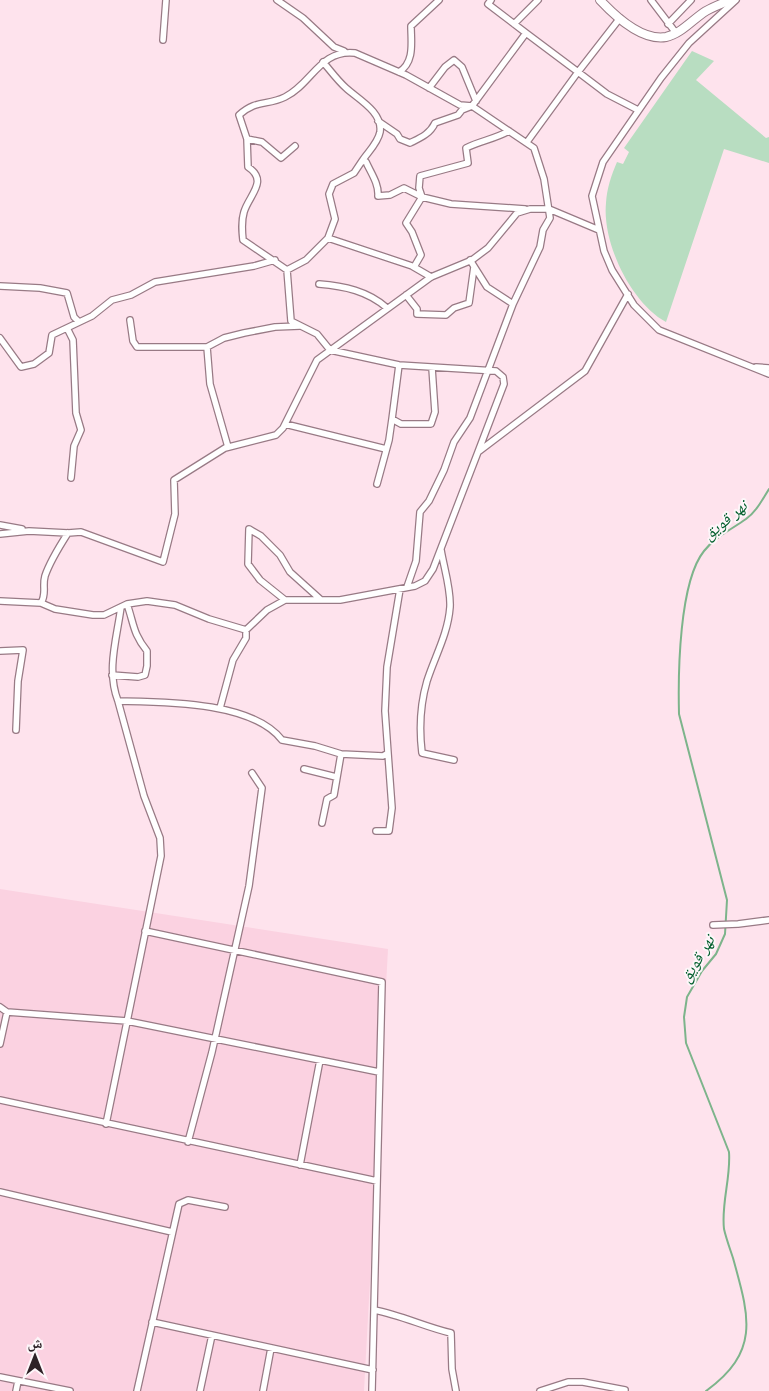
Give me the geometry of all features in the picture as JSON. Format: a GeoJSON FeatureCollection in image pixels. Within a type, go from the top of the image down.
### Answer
{"type":"FeatureCollection","features":[{"type":"Feature","properties":{"kind":"street"},"geometry":{"type":"LineString","coordinates":[[163,40],[166,0]]}},
{"type":"Feature","properties":{"kind":"street"},"geometry":{"type":"LineString","coordinates":[[277,0],[303,18],[337,49],[355,53],[399,72],[460,105],[474,104]]}},
{"type":"Feature","properties":{"kind":"street"},"geometry":{"type":"LineString","coordinates":[[399,72],[405,69],[411,55],[411,26],[439,0]]}},
{"type":"Feature","properties":{"kind":"street"},"geometry":{"type":"LineString","coordinates":[[482,0],[490,2],[514,24],[614,98],[638,110]]}},
{"type":"Feature","properties":{"kind":"street"},"geometry":{"type":"LineString","coordinates":[[514,24],[538,0]]}},
{"type":"Feature","properties":{"kind":"street"},"geometry":{"type":"LineString","coordinates":[[600,0],[620,18],[647,35],[666,37],[676,33],[707,11],[731,0]]}},
{"type":"Feature","properties":{"kind":"street"},"geometry":{"type":"LineString","coordinates":[[651,0],[676,33]]}},
{"type":"Feature","properties":{"kind":"street"},"geometry":{"type":"LineString","coordinates":[[668,24],[691,0]]}},
{"type":"Feature","properties":{"kind":"street"},"geometry":{"type":"LineString","coordinates":[[736,0],[689,43],[638,110],[603,162],[592,196],[599,230],[612,270],[634,305],[660,330],[768,371]]}},
{"type":"Feature","properties":{"kind":"street"},"geometry":{"type":"LineString","coordinates":[[528,142],[578,72],[620,18]]}},
{"type":"Feature","properties":{"kind":"street"},"geometry":{"type":"LineString","coordinates":[[378,121],[396,134],[400,140],[410,143],[432,130],[435,123],[458,115],[462,110],[474,104],[526,33]]}},
{"type":"Feature","properties":{"kind":"street"},"geometry":{"type":"LineString","coordinates":[[220,708],[233,660],[246,638],[246,630],[266,610],[285,600],[340,600],[404,588],[425,581],[433,569],[441,550],[504,384],[503,376],[496,371],[399,365],[330,350],[317,334],[291,321],[287,270],[275,260],[243,240],[244,212],[258,184],[255,172],[248,167],[247,139],[239,115],[255,104],[272,102],[292,93],[323,62],[337,53],[347,52]]}},
{"type":"Feature","properties":{"kind":"street"},"geometry":{"type":"LineString","coordinates":[[376,831],[389,831],[392,808],[385,712],[388,667],[404,588],[416,562],[420,512],[430,501],[454,442],[470,418],[513,304],[540,248],[543,230],[550,218],[539,158],[534,148],[474,104],[462,67],[454,60],[445,67],[429,88]]}},
{"type":"Feature","properties":{"kind":"street"},"geometry":{"type":"LineString","coordinates":[[287,270],[306,260],[328,238],[335,219],[329,194],[333,184],[354,173],[378,140],[381,130],[378,121],[368,106],[344,87],[323,62]]}},
{"type":"Feature","properties":{"kind":"street"},"geometry":{"type":"LineString","coordinates":[[422,196],[419,188],[420,176],[468,164],[466,148],[476,142],[495,139],[509,131]]}},
{"type":"Feature","properties":{"kind":"street"},"geometry":{"type":"LineString","coordinates":[[247,139],[262,142],[281,158],[295,146]]}},
{"type":"Feature","properties":{"kind":"street"},"geometry":{"type":"LineString","coordinates":[[362,161],[366,162],[375,179],[379,190],[378,196],[390,195],[404,188],[422,196],[451,204],[549,209],[599,230]]}},
{"type":"Feature","properties":{"kind":"street"},"geometry":{"type":"LineString","coordinates":[[414,267],[421,255],[412,232],[406,223],[422,196]]}},
{"type":"Feature","properties":{"kind":"street"},"geometry":{"type":"LineString","coordinates":[[0,525],[29,530],[81,532],[163,562],[175,514],[174,480],[228,447],[276,435],[285,424],[318,360],[431,277],[470,260],[488,248],[517,213],[530,209]]}},
{"type":"Feature","properties":{"kind":"street"},"geometry":{"type":"LineString","coordinates":[[328,238],[414,267],[431,277]]}},
{"type":"Feature","properties":{"kind":"street"},"geometry":{"type":"LineString","coordinates":[[0,338],[21,367],[34,364],[49,353],[52,335],[92,316],[112,300],[131,295],[155,282],[254,266],[275,260]]}},
{"type":"Feature","properties":{"kind":"street"},"geometry":{"type":"LineString","coordinates":[[470,260],[487,287],[513,304]]}},
{"type":"Feature","properties":{"kind":"street"},"geometry":{"type":"LineString","coordinates":[[406,295],[417,309],[417,314],[446,315],[454,308],[469,303],[474,267]]}},
{"type":"Feature","properties":{"kind":"street"},"geometry":{"type":"LineString","coordinates":[[319,284],[350,289],[374,297],[387,308]]}},
{"type":"Feature","properties":{"kind":"street"},"geometry":{"type":"LineString","coordinates":[[0,286],[40,288],[67,293],[74,317],[79,322]]}},
{"type":"Feature","properties":{"kind":"street"},"geometry":{"type":"LineString","coordinates":[[478,452],[585,370],[628,294]]}},
{"type":"Feature","properties":{"kind":"street"},"geometry":{"type":"LineString","coordinates":[[130,320],[132,341],[137,347],[207,347],[224,338],[244,333],[275,327],[300,326]]}},
{"type":"Feature","properties":{"kind":"street"},"geometry":{"type":"LineString","coordinates":[[67,328],[73,340],[76,413],[81,430],[74,446],[72,478]]}},
{"type":"Feature","properties":{"kind":"street"},"geometry":{"type":"LineString","coordinates":[[207,347],[210,384],[228,447]]}},
{"type":"Feature","properties":{"kind":"street"},"geometry":{"type":"LineString","coordinates":[[377,484],[392,419],[399,365]]}},
{"type":"Feature","properties":{"kind":"street"},"geometry":{"type":"LineString","coordinates":[[392,419],[401,424],[432,424],[435,412],[432,368]]}},
{"type":"Feature","properties":{"kind":"street"},"geometry":{"type":"LineString","coordinates":[[285,424],[386,449]]}},
{"type":"Feature","properties":{"kind":"street"},"geometry":{"type":"LineString","coordinates":[[285,600],[260,580],[248,564],[249,529],[261,536],[280,555],[290,572],[320,599]]}},
{"type":"Feature","properties":{"kind":"street"},"geometry":{"type":"LineString","coordinates":[[0,534],[29,530]]}},
{"type":"Feature","properties":{"kind":"street"},"geometry":{"type":"LineString","coordinates":[[41,603],[46,596],[44,579],[50,563],[68,533]]}},
{"type":"Feature","properties":{"kind":"street"},"geometry":{"type":"LineString","coordinates":[[441,550],[450,607],[442,644],[428,679],[420,707],[420,740],[422,753],[454,760]]}},
{"type":"Feature","properties":{"kind":"street"},"geometry":{"type":"LineString","coordinates":[[0,601],[41,603],[55,609],[93,615],[104,615],[128,604],[147,601],[175,605],[209,619],[246,630]]}},
{"type":"Feature","properties":{"kind":"street"},"geometry":{"type":"LineString","coordinates":[[112,675],[138,677],[144,675],[148,666],[147,651],[135,637],[135,628],[128,604]]}},
{"type":"Feature","properties":{"kind":"street"},"geometry":{"type":"LineString","coordinates":[[106,1124],[161,856],[160,838],[144,796],[113,689],[112,656],[121,607]]}},
{"type":"Feature","properties":{"kind":"street"},"geometry":{"type":"LineString","coordinates":[[0,651],[23,650],[18,681],[16,730]]}},
{"type":"Feature","properties":{"kind":"street"},"geometry":{"type":"LineString","coordinates":[[118,701],[220,708],[273,729],[282,740],[316,746],[341,754],[383,756],[388,753]]}},
{"type":"Feature","properties":{"kind":"street"},"geometry":{"type":"LineString","coordinates":[[322,823],[327,799],[334,795],[341,754]]}},
{"type":"Feature","properties":{"kind":"street"},"geometry":{"type":"LineString","coordinates":[[304,769],[336,777]]}},
{"type":"Feature","properties":{"kind":"street"},"geometry":{"type":"LineString","coordinates":[[188,1142],[215,1039],[249,886],[262,788],[252,773]]}},
{"type":"Feature","properties":{"kind":"street"},"geometry":{"type":"LineString","coordinates":[[716,924],[738,924],[769,920]]}},
{"type":"Feature","properties":{"kind":"street"},"geometry":{"type":"LineString","coordinates":[[145,931],[382,982],[372,1391]]}},
{"type":"Feature","properties":{"kind":"street"},"geometry":{"type":"LineString","coordinates":[[0,1007],[7,1012],[127,1021],[379,1072]]}},
{"type":"Feature","properties":{"kind":"street"},"geometry":{"type":"LineString","coordinates":[[0,1044],[7,1012]]}},
{"type":"Feature","properties":{"kind":"street"},"geometry":{"type":"LineString","coordinates":[[300,1165],[320,1060]]}},
{"type":"Feature","properties":{"kind":"street"},"geometry":{"type":"LineString","coordinates":[[0,1100],[188,1142],[377,1181]]}},
{"type":"Feature","properties":{"kind":"street"},"geometry":{"type":"LineString","coordinates":[[0,1192],[172,1232]]}},
{"type":"Feature","properties":{"kind":"street"},"geometry":{"type":"LineString","coordinates":[[137,1391],[178,1206],[184,1200],[225,1207]]}},
{"type":"Feature","properties":{"kind":"street"},"geometry":{"type":"LineString","coordinates":[[374,1310],[394,1314],[426,1327],[451,1333],[452,1369],[456,1391]]}},
{"type":"Feature","properties":{"kind":"street"},"geometry":{"type":"LineString","coordinates":[[152,1322],[373,1370]]}},
{"type":"Feature","properties":{"kind":"street"},"geometry":{"type":"LineString","coordinates":[[200,1391],[212,1335]]}},
{"type":"Feature","properties":{"kind":"street"},"geometry":{"type":"LineString","coordinates":[[263,1391],[271,1348]]}},
{"type":"Feature","properties":{"kind":"street"},"geometry":{"type":"LineString","coordinates":[[0,1377],[70,1391]]}},
{"type":"Feature","properties":{"kind":"street"},"geometry":{"type":"LineString","coordinates":[[16,1391],[18,1381]]}},
{"type":"Feature","properties":{"kind":"street"},"geometry":{"type":"LineString","coordinates":[[540,1391],[568,1382],[584,1382],[625,1390]]}},
{"type":"Feature","properties":{"kind":"shaded area"},"geometry":{"type":"Polygon","coordinates":[[[0,889],[388,949],[364,1391],[0,1391],[0,889]]]}},
{"type":"Feature","properties":{"kind":"green space"},"geometry":{"type":"Polygon","coordinates":[[[692,51],[714,61],[696,80],[766,138],[769,137],[769,163],[724,149],[666,322],[641,301],[621,270],[609,236],[606,203],[610,182],[617,162],[623,164],[629,152],[624,148],[692,51]]]}},
{"type":"Feature","properties":{"kind":"waterway","name":"نهر قويق"},"geometry":{"type":"LineString","coordinates":[[706,1391],[724,1376],[736,1361],[743,1347],[746,1315],[739,1279],[724,1229],[723,1219],[729,1171],[729,1152],[686,1043],[684,1017],[687,997],[702,971],[716,954],[725,934],[727,900],[679,714],[680,653],[685,606],[689,584],[696,565],[704,551],[713,542],[753,512],[769,489]]}}]}
